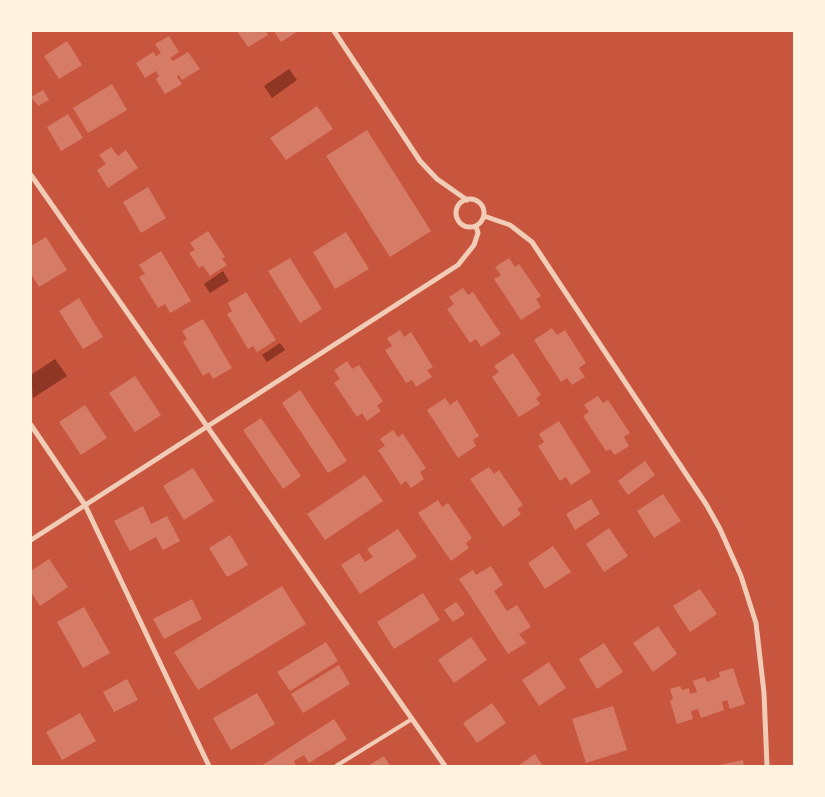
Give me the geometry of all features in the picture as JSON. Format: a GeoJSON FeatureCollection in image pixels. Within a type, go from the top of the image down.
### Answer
{"type":"FeatureCollection","features":[{"type":"Feature","properties":{"kind":"street"},"geometry":{"type":"LineString","coordinates":[[334,31],[420,161],[443,184],[467,200],[480,204],[484,216]]}},
{"type":"Feature","properties":{"kind":"street"},"geometry":{"type":"LineString","coordinates":[[31,175],[446,766]]}},
{"type":"Feature","properties":{"kind":"street"},"geometry":{"type":"LineString","coordinates":[[467,200],[459,205],[457,218],[463,225],[476,226]]}},
{"type":"Feature","properties":{"kind":"street"},"geometry":{"type":"LineString","coordinates":[[476,226],[484,216]]}},
{"type":"Feature","properties":{"kind":"street"},"geometry":{"type":"LineString","coordinates":[[484,216],[510,225],[532,242],[706,504],[720,529],[741,576],[756,624],[766,708],[767,766]]}},
{"type":"Feature","properties":{"kind":"street"},"geometry":{"type":"LineString","coordinates":[[31,540],[458,265],[474,245],[478,233],[476,226]]}},
{"type":"Feature","properties":{"kind":"street"},"geometry":{"type":"LineString","coordinates":[[31,425],[85,505],[209,766]]}},
{"type":"Feature","properties":{"kind":"lane"},"geometry":{"type":"LineString","coordinates":[[336,766],[412,718]]}},
{"type":"Feature","properties":{"kind":"shaded area"},"geometry":{"type":"Polygon","coordinates":[[[289,69],[297,80],[272,98],[264,86],[289,69]]]}},
{"type":"Feature","properties":{"kind":"shaded area"},"geometry":{"type":"Polygon","coordinates":[[[223,271],[229,281],[210,293],[204,284],[223,271]]]}},
{"type":"Feature","properties":{"kind":"shaded area"},"geometry":{"type":"Polygon","coordinates":[[[280,343],[285,350],[267,362],[262,355],[280,343]]]}},
{"type":"Feature","properties":{"kind":"shaded area"},"geometry":{"type":"Polygon","coordinates":[[[55,359],[67,376],[33,398],[31,375],[55,359]]]}},
{"type":"Feature","properties":{"kind":"building"},"geometry":{"type":"Polygon","coordinates":[[[237,31],[266,31],[268,35],[248,47],[237,31]]]}},
{"type":"Feature","properties":{"kind":"building"},"geometry":{"type":"Polygon","coordinates":[[[274,31],[298,31],[281,42],[274,31]]]}},
{"type":"Feature","properties":{"kind":"building"},"geometry":{"type":"Polygon","coordinates":[[[169,36],[179,52],[170,58],[173,61],[188,52],[200,69],[182,80],[179,75],[177,77],[182,84],[165,94],[156,79],[159,76],[156,71],[145,78],[136,63],[153,52],[156,56],[161,53],[155,44],[169,36]]]}},
{"type":"Feature","properties":{"kind":"building"},"geometry":{"type":"Polygon","coordinates":[[[67,41],[82,65],[59,79],[44,56],[67,41]]]}},
{"type":"Feature","properties":{"kind":"building"},"geometry":{"type":"Polygon","coordinates":[[[112,84],[127,110],[88,133],[73,108],[112,84]]]}},
{"type":"Feature","properties":{"kind":"building"},"geometry":{"type":"Polygon","coordinates":[[[43,90],[49,100],[38,106],[31,97],[43,90]]]}},
{"type":"Feature","properties":{"kind":"building"},"geometry":{"type":"Polygon","coordinates":[[[317,106],[333,129],[286,160],[270,138],[317,106]]]}},
{"type":"Feature","properties":{"kind":"building"},"geometry":{"type":"Polygon","coordinates":[[[68,114],[83,138],[61,151],[47,127],[68,114]]]}},
{"type":"Feature","properties":{"kind":"building"},"geometry":{"type":"Polygon","coordinates":[[[367,130],[431,231],[390,257],[326,156],[367,130]]]}},
{"type":"Feature","properties":{"kind":"building"},"geometry":{"type":"Polygon","coordinates":[[[111,147],[118,156],[126,150],[138,168],[108,188],[97,170],[106,164],[99,155],[111,147]]]}},
{"type":"Feature","properties":{"kind":"building"},"geometry":{"type":"Polygon","coordinates":[[[148,187],[166,218],[141,233],[123,202],[148,187]]]}},
{"type":"Feature","properties":{"kind":"building"},"geometry":{"type":"Polygon","coordinates":[[[208,231],[225,257],[222,259],[227,265],[210,276],[203,266],[199,268],[189,253],[195,250],[190,243],[208,231]]]}},
{"type":"Feature","properties":{"kind":"building"},"geometry":{"type":"Polygon","coordinates":[[[346,232],[369,269],[335,289],[313,252],[346,232]]]}},
{"type":"Feature","properties":{"kind":"building"},"geometry":{"type":"Polygon","coordinates":[[[46,237],[67,270],[39,287],[31,274],[31,246],[46,237]]]}},
{"type":"Feature","properties":{"kind":"building"},"geometry":{"type":"Polygon","coordinates":[[[161,251],[191,301],[170,313],[165,304],[158,308],[139,277],[145,274],[139,265],[161,251]]]}},
{"type":"Feature","properties":{"kind":"building"},"geometry":{"type":"Polygon","coordinates":[[[290,258],[322,309],[300,323],[268,271],[290,258]]]}},
{"type":"Feature","properties":{"kind":"building"},"geometry":{"type":"Polygon","coordinates":[[[509,258],[515,267],[519,264],[541,296],[536,299],[541,307],[521,320],[494,279],[501,275],[495,267],[509,258]]]}},
{"type":"Feature","properties":{"kind":"building"},"geometry":{"type":"Polygon","coordinates":[[[463,288],[468,295],[473,292],[501,334],[481,347],[476,339],[470,343],[447,309],[454,304],[449,297],[463,288]]]}},
{"type":"Feature","properties":{"kind":"building"},"geometry":{"type":"Polygon","coordinates":[[[246,292],[276,340],[257,352],[253,346],[248,349],[227,314],[232,311],[228,303],[246,292]]]}},
{"type":"Feature","properties":{"kind":"building"},"geometry":{"type":"Polygon","coordinates":[[[79,298],[103,337],[83,349],[59,311],[79,298]]]}},
{"type":"Feature","properties":{"kind":"building"},"geometry":{"type":"Polygon","coordinates":[[[203,319],[232,368],[213,379],[209,372],[203,376],[183,342],[187,339],[182,331],[203,319]]]}},
{"type":"Feature","properties":{"kind":"building"},"geometry":{"type":"Polygon","coordinates":[[[552,328],[557,335],[565,330],[586,363],[579,368],[585,377],[572,385],[567,378],[561,382],[534,340],[552,328]]]}},
{"type":"Feature","properties":{"kind":"building"},"geometry":{"type":"Polygon","coordinates":[[[400,330],[404,337],[411,332],[433,367],[427,370],[432,377],[416,387],[412,380],[406,383],[385,350],[392,346],[387,338],[400,330]]]}},
{"type":"Feature","properties":{"kind":"building"},"geometry":{"type":"Polygon","coordinates":[[[513,353],[541,395],[536,398],[540,404],[519,417],[492,377],[499,372],[494,366],[513,353]]]}},
{"type":"Feature","properties":{"kind":"building"},"geometry":{"type":"Polygon","coordinates":[[[347,361],[352,369],[359,365],[383,401],[377,406],[381,411],[367,421],[362,413],[357,417],[334,383],[340,379],[334,370],[347,361]]]}},
{"type":"Feature","properties":{"kind":"building"},"geometry":{"type":"Polygon","coordinates":[[[135,376],[161,415],[135,432],[109,393],[135,376]]]}},
{"type":"Feature","properties":{"kind":"building"},"geometry":{"type":"Polygon","coordinates":[[[300,390],[347,461],[328,473],[282,403],[300,390]]]}},
{"type":"Feature","properties":{"kind":"building"},"geometry":{"type":"Polygon","coordinates":[[[598,396],[603,403],[608,400],[630,433],[624,437],[629,446],[615,455],[610,449],[606,451],[583,416],[589,412],[584,405],[598,396]]]}},
{"type":"Feature","properties":{"kind":"building"},"geometry":{"type":"Polygon","coordinates":[[[445,398],[450,405],[457,400],[479,436],[473,440],[476,446],[458,458],[427,410],[445,398]]]}},
{"type":"Feature","properties":{"kind":"building"},"geometry":{"type":"Polygon","coordinates":[[[85,405],[107,438],[81,455],[59,422],[85,405]]]}},
{"type":"Feature","properties":{"kind":"building"},"geometry":{"type":"Polygon","coordinates":[[[261,418],[301,476],[283,489],[243,430],[261,418]]]}},
{"type":"Feature","properties":{"kind":"building"},"geometry":{"type":"Polygon","coordinates":[[[559,421],[591,472],[571,485],[566,477],[560,481],[538,446],[544,442],[539,434],[559,421]]]}},
{"type":"Feature","properties":{"kind":"building"},"geometry":{"type":"Polygon","coordinates":[[[393,430],[398,437],[403,434],[426,468],[420,472],[424,479],[411,488],[406,481],[401,485],[378,450],[385,446],[380,439],[393,430]]]}},
{"type":"Feature","properties":{"kind":"building"},"geometry":{"type":"Polygon","coordinates":[[[645,461],[655,475],[628,495],[618,481],[645,461]]]}},
{"type":"Feature","properties":{"kind":"building"},"geometry":{"type":"Polygon","coordinates":[[[489,467],[494,474],[499,470],[523,505],[517,509],[521,514],[503,527],[470,479],[489,467]]]}},
{"type":"Feature","properties":{"kind":"building"},"geometry":{"type":"Polygon","coordinates":[[[193,468],[214,501],[184,520],[163,486],[193,468]]]}},
{"type":"Feature","properties":{"kind":"building"},"geometry":{"type":"Polygon","coordinates":[[[365,475],[383,501],[325,540],[307,514],[365,475]]]}},
{"type":"Feature","properties":{"kind":"building"},"geometry":{"type":"Polygon","coordinates":[[[663,494],[681,521],[654,538],[637,511],[663,494]]]}},
{"type":"Feature","properties":{"kind":"building"},"geometry":{"type":"Polygon","coordinates":[[[591,499],[600,514],[575,530],[566,514],[591,499]]]}},
{"type":"Feature","properties":{"kind":"building"},"geometry":{"type":"Polygon","coordinates":[[[438,500],[442,507],[448,503],[472,538],[466,543],[469,548],[451,561],[418,513],[438,500]]]}},
{"type":"Feature","properties":{"kind":"building"},"geometry":{"type":"Polygon","coordinates":[[[143,506],[151,524],[167,516],[180,541],[163,550],[156,537],[130,551],[114,521],[143,506]]]}},
{"type":"Feature","properties":{"kind":"building"},"geometry":{"type":"Polygon","coordinates":[[[609,528],[628,556],[604,572],[586,544],[609,528]]]}},
{"type":"Feature","properties":{"kind":"building"},"geometry":{"type":"Polygon","coordinates":[[[398,529],[417,557],[360,594],[341,565],[359,553],[365,562],[373,557],[367,549],[398,529]]]}},
{"type":"Feature","properties":{"kind":"building"},"geometry":{"type":"Polygon","coordinates":[[[230,535],[248,565],[227,577],[209,548],[230,535]]]}},
{"type":"Feature","properties":{"kind":"building"},"geometry":{"type":"Polygon","coordinates":[[[553,546],[571,572],[545,589],[528,563],[553,546]]]}},
{"type":"Feature","properties":{"kind":"building"},"geometry":{"type":"Polygon","coordinates":[[[49,559],[68,587],[40,606],[31,592],[31,571],[49,559]]]}},
{"type":"Feature","properties":{"kind":"building"},"geometry":{"type":"Polygon","coordinates":[[[491,566],[503,585],[494,591],[507,611],[517,605],[531,627],[519,634],[526,643],[508,654],[459,579],[473,570],[476,575],[491,566]]]}},
{"type":"Feature","properties":{"kind":"building"},"geometry":{"type":"Polygon","coordinates":[[[282,586],[306,624],[198,690],[174,652],[282,586]]]}},
{"type":"Feature","properties":{"kind":"building"},"geometry":{"type":"Polygon","coordinates":[[[700,589],[717,614],[690,632],[673,606],[700,589]]]}},
{"type":"Feature","properties":{"kind":"building"},"geometry":{"type":"Polygon","coordinates":[[[423,593],[440,620],[394,649],[377,622],[423,593]]]}},
{"type":"Feature","properties":{"kind":"building"},"geometry":{"type":"Polygon","coordinates":[[[192,599],[202,619],[164,639],[153,619],[192,599]]]}},
{"type":"Feature","properties":{"kind":"building"},"geometry":{"type":"Polygon","coordinates":[[[456,602],[465,614],[453,622],[444,610],[456,602]]]}},
{"type":"Feature","properties":{"kind":"building"},"geometry":{"type":"Polygon","coordinates":[[[84,607],[110,653],[83,668],[57,622],[84,607]]]}},
{"type":"Feature","properties":{"kind":"building"},"geometry":{"type":"Polygon","coordinates":[[[658,626],[677,654],[653,672],[633,643],[658,626]]]}},
{"type":"Feature","properties":{"kind":"building"},"geometry":{"type":"Polygon","coordinates":[[[471,637],[487,660],[454,683],[438,660],[471,637]]]}},
{"type":"Feature","properties":{"kind":"building"},"geometry":{"type":"Polygon","coordinates":[[[326,642],[338,661],[290,691],[277,672],[326,642]]]}},
{"type":"Feature","properties":{"kind":"building"},"geometry":{"type":"Polygon","coordinates":[[[604,643],[623,672],[597,689],[579,659],[604,643]]]}},
{"type":"Feature","properties":{"kind":"building"},"geometry":{"type":"Polygon","coordinates":[[[549,662],[566,688],[539,706],[522,680],[549,662]]]}},
{"type":"Feature","properties":{"kind":"building"},"geometry":{"type":"Polygon","coordinates":[[[339,665],[350,684],[303,713],[291,694],[339,665]]]}},
{"type":"Feature","properties":{"kind":"building"},"geometry":{"type":"Polygon","coordinates":[[[733,668],[745,704],[730,709],[727,700],[722,702],[724,710],[701,718],[698,709],[691,711],[693,719],[677,724],[670,701],[673,699],[670,689],[680,686],[682,690],[689,688],[690,694],[697,692],[693,681],[705,677],[707,682],[720,677],[719,672],[733,668]]]}},
{"type":"Feature","properties":{"kind":"building"},"geometry":{"type":"Polygon","coordinates":[[[127,679],[138,700],[114,712],[103,692],[127,679]]]}},
{"type":"Feature","properties":{"kind":"building"},"geometry":{"type":"Polygon","coordinates":[[[257,693],[275,724],[231,750],[213,718],[257,693]]]}},
{"type":"Feature","properties":{"kind":"building"},"geometry":{"type":"Polygon","coordinates":[[[492,703],[506,723],[477,743],[463,723],[492,703]]]}},
{"type":"Feature","properties":{"kind":"building"},"geometry":{"type":"Polygon","coordinates":[[[613,706],[627,750],[586,763],[572,719],[613,706]]]}},
{"type":"Feature","properties":{"kind":"building"},"geometry":{"type":"Polygon","coordinates":[[[80,713],[96,741],[62,760],[46,732],[80,713]]]}},
{"type":"Feature","properties":{"kind":"building"},"geometry":{"type":"Polygon","coordinates":[[[334,719],[347,739],[309,763],[304,755],[294,761],[296,766],[261,766],[334,719]]]}},
{"type":"Feature","properties":{"kind":"building"},"geometry":{"type":"Polygon","coordinates":[[[535,754],[543,766],[518,766],[535,754]]]}},
{"type":"Feature","properties":{"kind":"building"},"geometry":{"type":"Polygon","coordinates":[[[384,756],[390,766],[368,766],[384,756]]]}},
{"type":"Feature","properties":{"kind":"building"},"geometry":{"type":"Polygon","coordinates":[[[743,760],[744,766],[719,765],[743,760]]]}}]}
